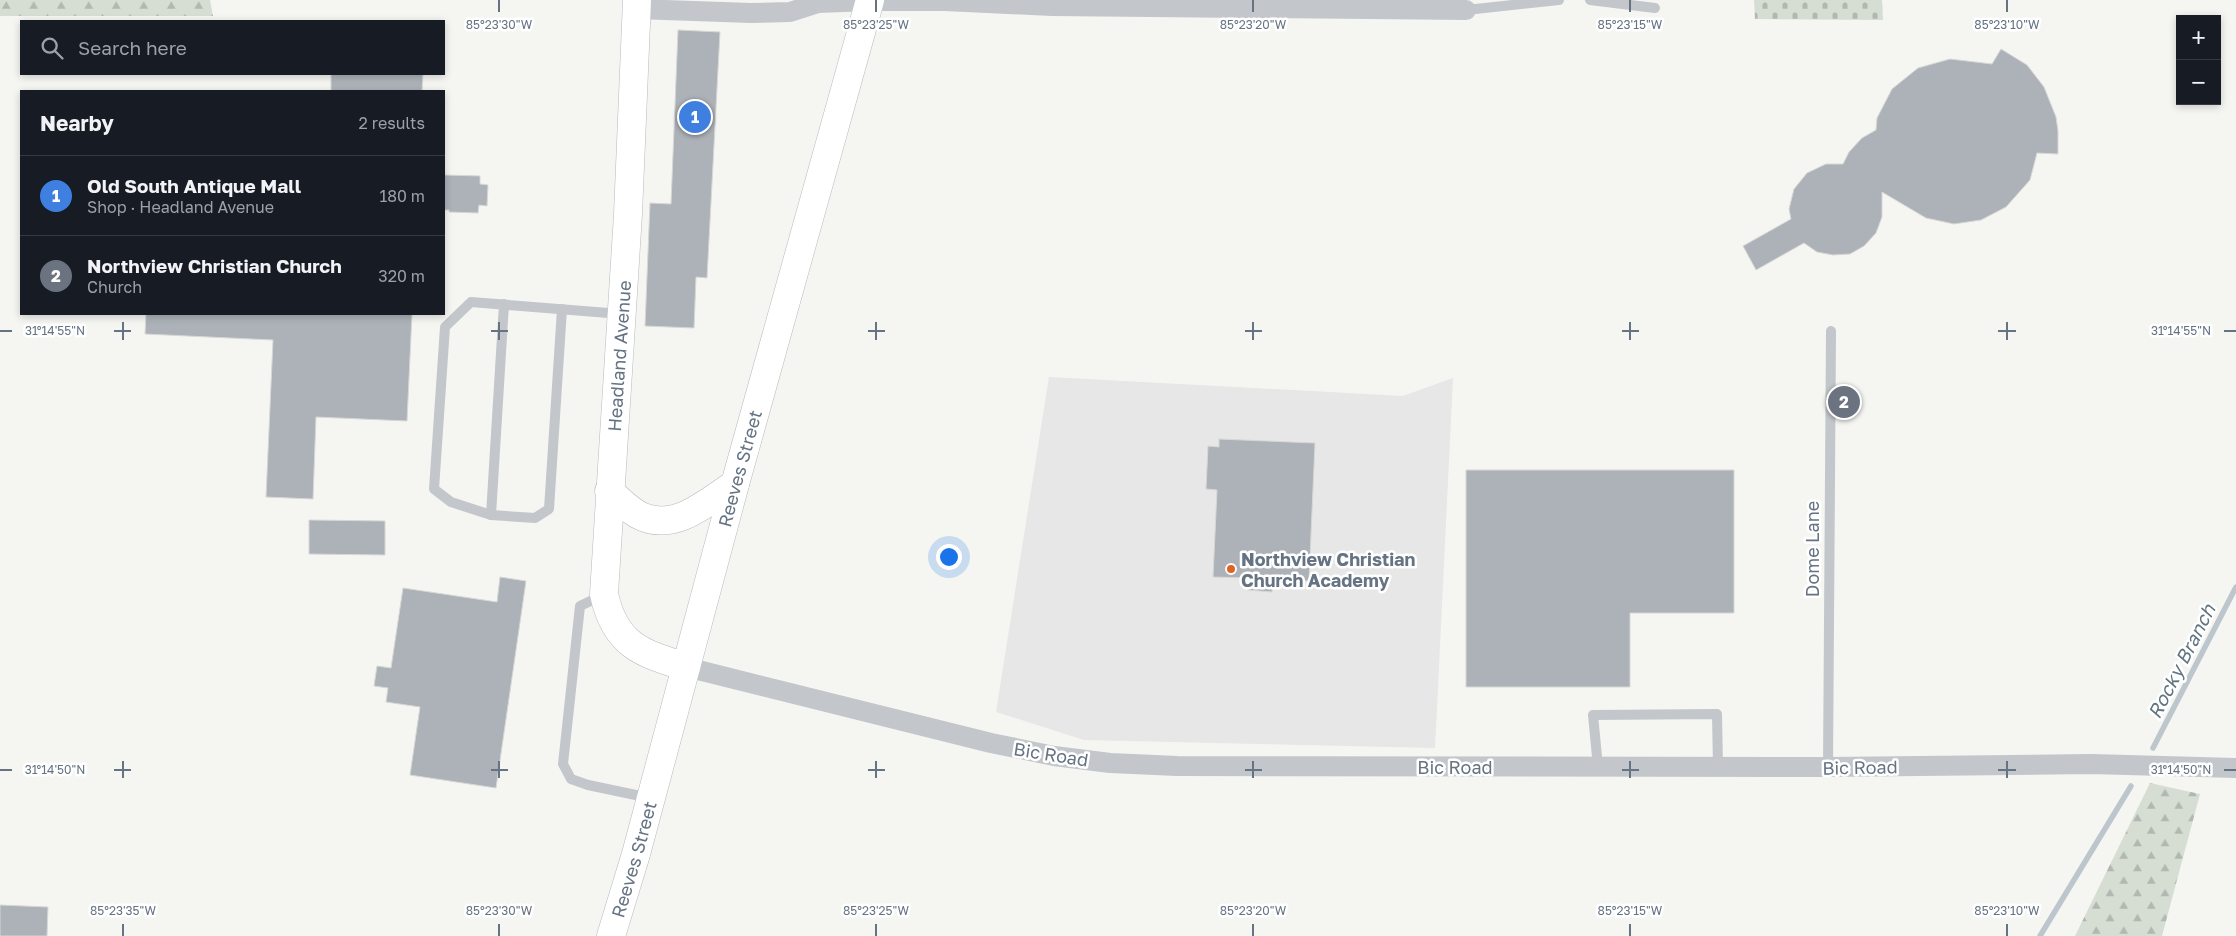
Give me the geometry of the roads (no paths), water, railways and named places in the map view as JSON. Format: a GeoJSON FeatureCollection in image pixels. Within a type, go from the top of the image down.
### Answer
{"type":"FeatureCollection","features":[{"type":"Feature","properties":{"kind":"main road","name":"Reeves Street"},"geometry":{"type":"LineString","coordinates":[[611,936],[651,798],[735,484],[870,0]]}},
{"type":"Feature","properties":{"kind":"main road","name":"Headland Avenue"},"geometry":{"type":"LineString","coordinates":[[637,4],[628,214],[609,491],[604,594],[613,621],[630,643],[646,654],[686,667]]}},
{"type":"Feature","properties":{"kind":"main road"},"geometry":{"type":"LineString","coordinates":[[609,491],[642,517],[670,521],[684,517],[735,484]]}},
{"type":"Feature","properties":{"kind":"street"},"geometry":{"type":"LineString","coordinates":[[637,4],[751,13],[790,12],[818,3],[870,0],[1466,10]]}},
{"type":"Feature","properties":{"kind":"street","name":"Bic Road"},"geometry":{"type":"LineString","coordinates":[[686,667],[991,743],[1054,756],[1110,763],[1187,766],[1598,767],[2091,764],[2236,768]]}},
{"type":"Feature","properties":{"kind":"lane"},"geometry":{"type":"LineString","coordinates":[[1466,10],[1559,0]]}},
{"type":"Feature","properties":{"kind":"lane"},"geometry":{"type":"LineString","coordinates":[[1590,0],[1655,8]]}},
{"type":"Feature","properties":{"kind":"lane"},"geometry":{"type":"LineString","coordinates":[[562,309],[549,510],[536,518],[491,516],[451,502],[434,489],[445,327],[471,302],[504,304],[622,314]]}},
{"type":"Feature","properties":{"kind":"lane"},"geometry":{"type":"LineString","coordinates":[[491,516],[504,304]]}},
{"type":"Feature","properties":{"kind":"lane","name":"Dome Lane"},"geometry":{"type":"LineString","coordinates":[[1828,767],[1831,331]]}},
{"type":"Feature","properties":{"kind":"lane"},"geometry":{"type":"LineString","coordinates":[[604,594],[580,606],[563,764],[571,779],[588,785],[651,798]]}},
{"type":"Feature","properties":{"kind":"lane"},"geometry":{"type":"LineString","coordinates":[[1598,767],[1593,715],[1717,714],[1718,767]]}},
{"type":"Feature","properties":{"kind":"waterway","name":"Rocky Branch"},"geometry":{"type":"LineString","coordinates":[[2153,748],[2236,587]]}},
{"type":"Feature","properties":{"kind":"waterway","name":"Rocky Branch"},"geometry":{"type":"LineString","coordinates":[[2040,936],[2131,786]]}},
{"type":"Feature","properties":{"kind":"place","name":"Old South Antique Mall"},"geometry":{"type":"Point","coordinates":[695,117]}},
{"type":"Feature","properties":{"kind":"place","name":"Northview Christian Church"},"geometry":{"type":"Point","coordinates":[1844,402]}},
{"type":"Feature","properties":{"kind":"place","name":"Northview Christian Church Academy"},"geometry":{"type":"Point","coordinates":[1231,569]}}]}
